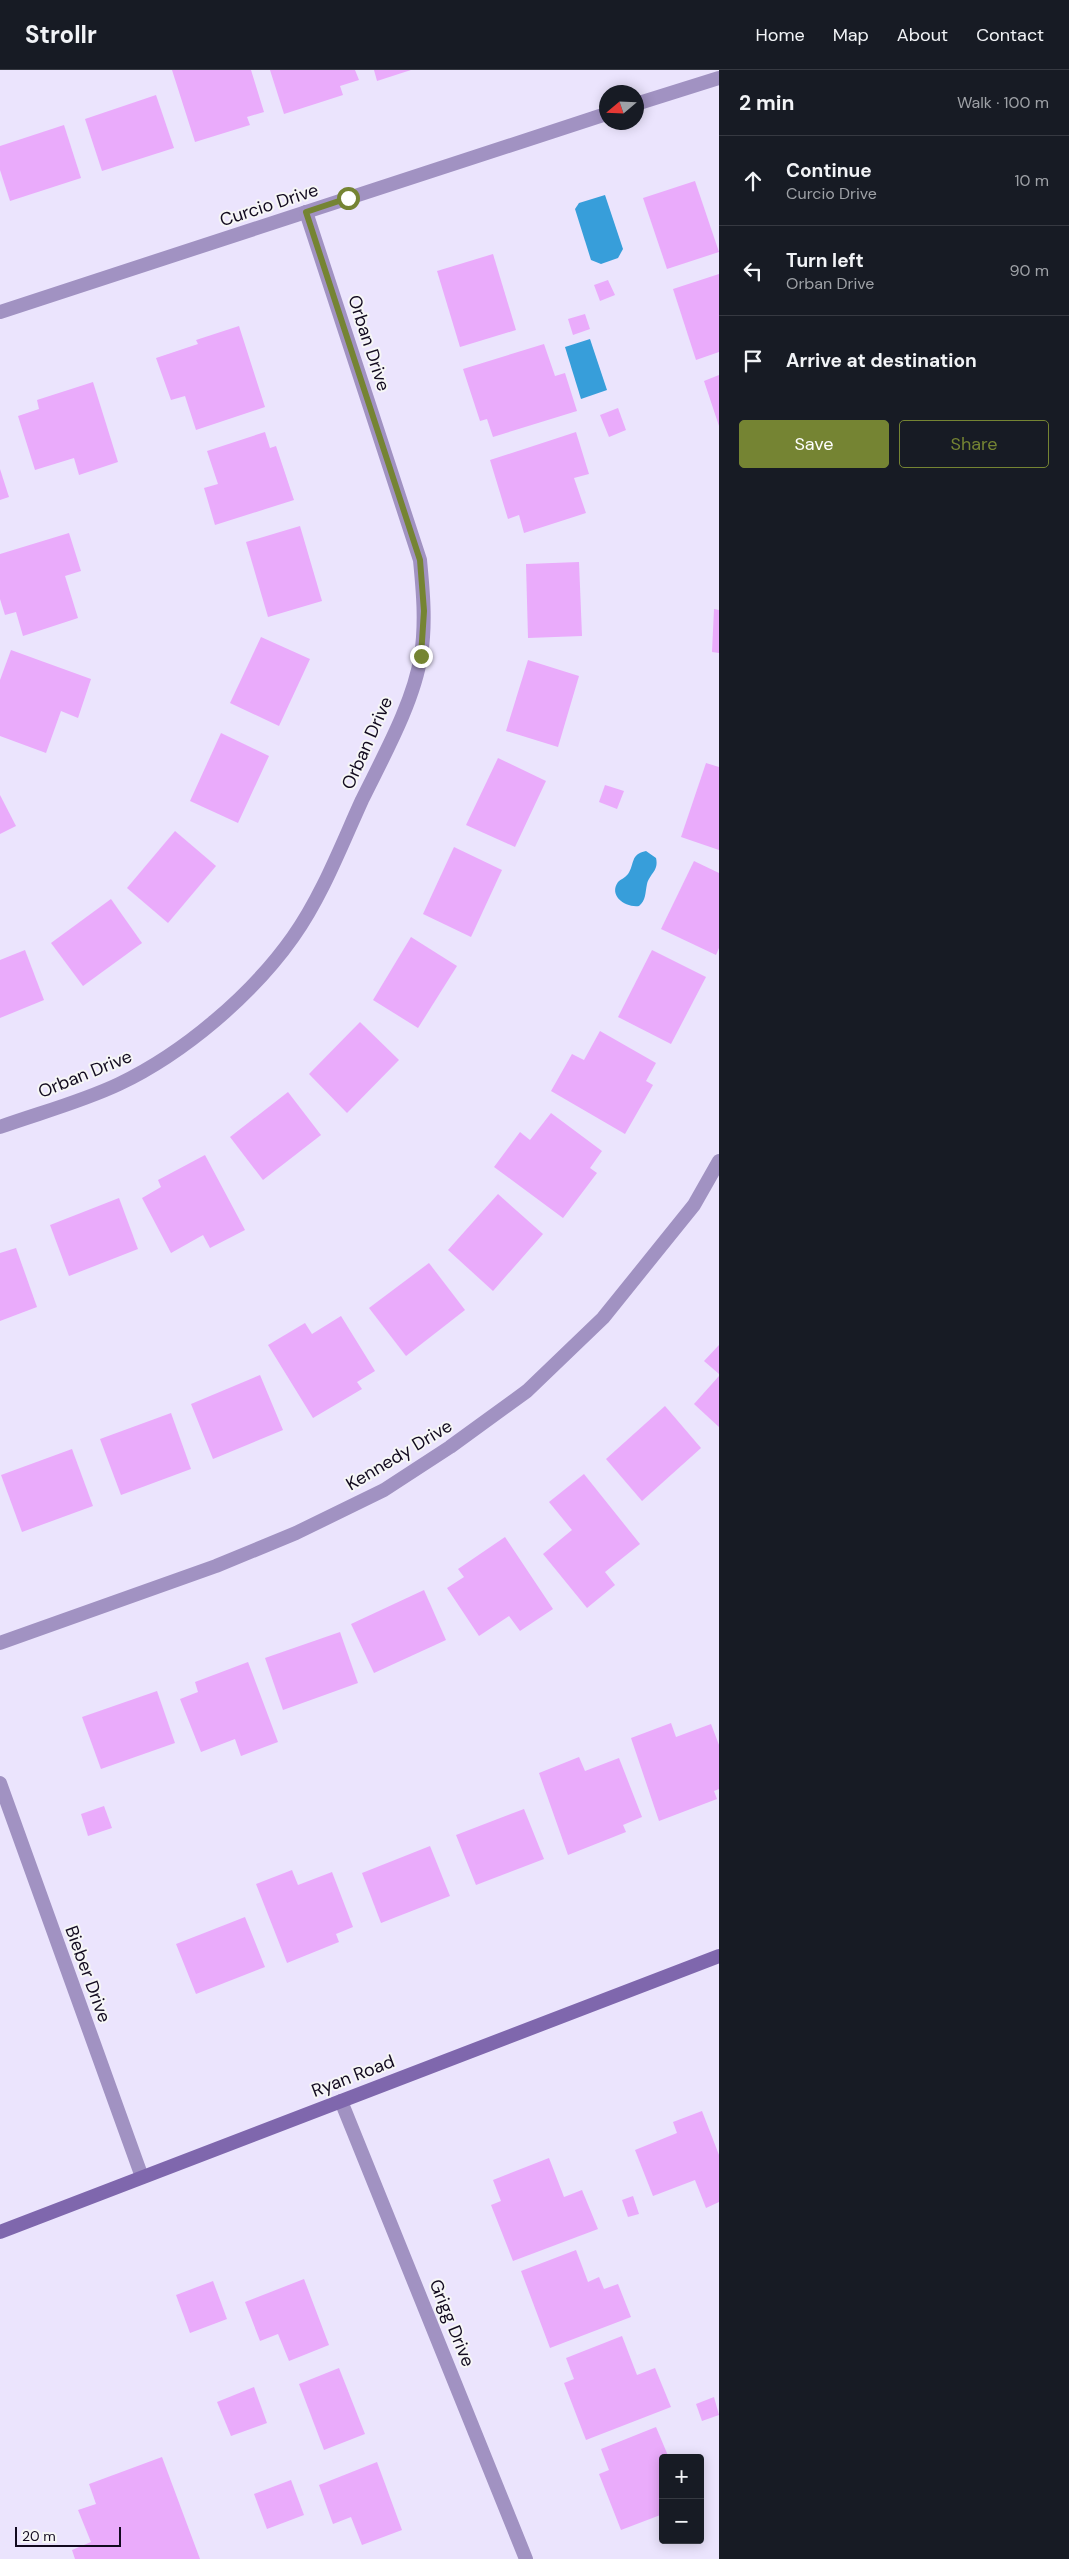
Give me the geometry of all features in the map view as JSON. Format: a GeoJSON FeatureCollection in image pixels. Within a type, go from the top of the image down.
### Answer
{"type":"FeatureCollection","features":[{"type":"Feature","properties":{"kind":"main road","name":"Ryan Road"},"geometry":{"type":"LineString","coordinates":[[0,2232],[719,1956]]}},
{"type":"Feature","properties":{"kind":"street"},"geometry":{"type":"LineString","coordinates":[[644,101],[719,78]]}},
{"type":"Feature","properties":{"kind":"street","name":"Curcio Drive"},"geometry":{"type":"LineString","coordinates":[[0,312],[599,116]]}},
{"type":"Feature","properties":{"kind":"street","name":"Orban Drive"},"geometry":{"type":"LineString","coordinates":[[0,1127],[118,1084],[150,1067],[182,1046],[231,1005],[265,973],[294,936],[312,904],[402,717],[421,656],[424,611],[420,560],[306,212]]}},
{"type":"Feature","properties":{"kind":"street","name":"Kennedy Drive"},"geometry":{"type":"LineString","coordinates":[[0,1643],[216,1566],[296,1532],[384,1490],[450,1447],[527,1391],[603,1318],[694,1205],[719,1161]]}},
{"type":"Feature","properties":{"kind":"street","name":"Bieber Drive"},"geometry":{"type":"LineString","coordinates":[[0,1783],[142,2177]]}},
{"type":"Feature","properties":{"kind":"street","name":"Grigg Drive"},"geometry":{"type":"LineString","coordinates":[[341,2101],[526,2559]]}},
{"type":"Feature","properties":{"kind":"water"},"geometry":{"type":"Polygon","coordinates":[[[605,195],[623,249],[618,258],[601,264],[591,260],[575,209],[579,203],[605,195]]]}},
{"type":"Feature","properties":{"kind":"water"},"geometry":{"type":"Polygon","coordinates":[[[590,339],[607,390],[581,399],[565,347],[590,339]]]}},
{"type":"Feature","properties":{"kind":"water"},"geometry":{"type":"Polygon","coordinates":[[[646,851],[656,858],[656,866],[648,880],[643,901],[639,906],[629,905],[620,900],[615,892],[615,887],[628,874],[637,854],[646,851]]]}},
{"type":"Feature","properties":{"kind":"building"},"geometry":{"type":"Polygon","coordinates":[[[172,70],[251,70],[264,112],[247,117],[250,125],[195,142],[172,70]]]}},
{"type":"Feature","properties":{"kind":"building"},"geometry":{"type":"Polygon","coordinates":[[[270,70],[355,70],[359,80],[340,86],[343,95],[284,114],[270,70]]]}},
{"type":"Feature","properties":{"kind":"building"},"geometry":{"type":"Polygon","coordinates":[[[374,70],[411,70],[377,81],[374,70]]]}},
{"type":"Feature","properties":{"kind":"building"},"geometry":{"type":"Polygon","coordinates":[[[156,95],[174,148],[102,171],[85,119],[156,95]]]}},
{"type":"Feature","properties":{"kind":"building"},"geometry":{"type":"Polygon","coordinates":[[[64,125],[81,178],[10,201],[0,170],[0,146],[64,125]]]}},
{"type":"Feature","properties":{"kind":"building"},"geometry":{"type":"Polygon","coordinates":[[[695,181],[719,252],[667,269],[643,198],[695,181]]]}},
{"type":"Feature","properties":{"kind":"building"},"geometry":{"type":"Polygon","coordinates":[[[493,254],[516,330],[460,347],[437,271],[493,254]]]}},
{"type":"Feature","properties":{"kind":"building"},"geometry":{"type":"Polygon","coordinates":[[[719,274],[719,352],[696,360],[673,289],[719,274]]]}},
{"type":"Feature","properties":{"kind":"building"},"geometry":{"type":"Polygon","coordinates":[[[608,280],[615,295],[600,301],[594,285],[608,280]]]}},
{"type":"Feature","properties":{"kind":"building"},"geometry":{"type":"Polygon","coordinates":[[[585,314],[590,329],[573,335],[568,319],[585,314]]]}},
{"type":"Feature","properties":{"kind":"building"},"geometry":{"type":"Polygon","coordinates":[[[239,326],[265,407],[196,430],[185,396],[171,400],[156,358],[198,344],[196,340],[239,326]]]}},
{"type":"Feature","properties":{"kind":"building"},"geometry":{"type":"Polygon","coordinates":[[[544,344],[555,376],[565,373],[577,411],[493,437],[487,419],[480,421],[463,369],[544,344]]]}},
{"type":"Feature","properties":{"kind":"building"},"geometry":{"type":"Polygon","coordinates":[[[719,375],[719,426],[704,381],[719,375]]]}},
{"type":"Feature","properties":{"kind":"building"},"geometry":{"type":"Polygon","coordinates":[[[93,382],[118,462],[79,475],[74,458],[35,470],[18,416],[39,409],[37,400],[93,382]]]}},
{"type":"Feature","properties":{"kind":"building"},"geometry":{"type":"Polygon","coordinates":[[[618,408],[626,430],[609,437],[600,415],[618,408]]]}},
{"type":"Feature","properties":{"kind":"building"},"geometry":{"type":"Polygon","coordinates":[[[265,432],[270,448],[276,446],[294,500],[215,525],[204,488],[218,484],[207,451],[265,432]]]}},
{"type":"Feature","properties":{"kind":"building"},"geometry":{"type":"Polygon","coordinates":[[[576,432],[589,474],[574,478],[586,513],[524,533],[519,515],[508,519],[490,460],[576,432]]]}},
{"type":"Feature","properties":{"kind":"building"},"geometry":{"type":"Polygon","coordinates":[[[0,469],[9,497],[0,500],[0,469]]]}},
{"type":"Feature","properties":{"kind":"building"},"geometry":{"type":"Polygon","coordinates":[[[300,526],[322,601],[268,617],[246,542],[300,526]]]}},
{"type":"Feature","properties":{"kind":"building"},"geometry":{"type":"Polygon","coordinates":[[[69,533],[81,571],[65,576],[78,618],[23,636],[16,612],[5,615],[0,599],[0,554],[69,533]]]}},
{"type":"Feature","properties":{"kind":"building"},"geometry":{"type":"Polygon","coordinates":[[[579,562],[582,636],[528,638],[526,564],[579,562]]]}},
{"type":"Feature","properties":{"kind":"building"},"geometry":{"type":"Polygon","coordinates":[[[714,609],[719,610],[719,653],[712,652],[714,609]]]}},
{"type":"Feature","properties":{"kind":"building"},"geometry":{"type":"Polygon","coordinates":[[[261,637],[310,659],[279,726],[230,703],[261,637]]]}},
{"type":"Feature","properties":{"kind":"building"},"geometry":{"type":"Polygon","coordinates":[[[11,650],[91,679],[78,718],[61,711],[46,753],[0,736],[0,680],[11,650]]]}},
{"type":"Feature","properties":{"kind":"building"},"geometry":{"type":"Polygon","coordinates":[[[528,660],[579,676],[558,747],[506,731],[528,660]]]}},
{"type":"Feature","properties":{"kind":"building"},"geometry":{"type":"Polygon","coordinates":[[[221,733],[269,756],[238,823],[190,801],[221,733]]]}},
{"type":"Feature","properties":{"kind":"building"},"geometry":{"type":"Polygon","coordinates":[[[498,758],[546,781],[515,847],[466,825],[498,758]]]}},
{"type":"Feature","properties":{"kind":"building"},"geometry":{"type":"Polygon","coordinates":[[[706,763],[719,767],[719,850],[681,837],[706,763]]]}},
{"type":"Feature","properties":{"kind":"building"},"geometry":{"type":"Polygon","coordinates":[[[605,785],[624,791],[617,809],[599,802],[605,785]]]}},
{"type":"Feature","properties":{"kind":"building"},"geometry":{"type":"Polygon","coordinates":[[[0,795],[16,826],[0,834],[0,795]]]}},
{"type":"Feature","properties":{"kind":"building"},"geometry":{"type":"Polygon","coordinates":[[[175,831],[216,866],[168,923],[127,888],[175,831]]]}},
{"type":"Feature","properties":{"kind":"building"},"geometry":{"type":"Polygon","coordinates":[[[454,847],[502,870],[471,937],[423,914],[454,847]]]}},
{"type":"Feature","properties":{"kind":"building"},"geometry":{"type":"Polygon","coordinates":[[[694,861],[719,873],[719,948],[716,955],[661,929],[694,861]]]}},
{"type":"Feature","properties":{"kind":"building"},"geometry":{"type":"Polygon","coordinates":[[[111,899],[142,943],[83,986],[51,943],[111,899]]]}},
{"type":"Feature","properties":{"kind":"building"},"geometry":{"type":"Polygon","coordinates":[[[411,937],[457,966],[418,1028],[373,1000],[411,937]]]}},
{"type":"Feature","properties":{"kind":"building"},"geometry":{"type":"Polygon","coordinates":[[[25,950],[44,1000],[0,1018],[0,960],[25,950]]]}},
{"type":"Feature","properties":{"kind":"building"},"geometry":{"type":"Polygon","coordinates":[[[652,950],[706,977],[671,1044],[618,1017],[652,950]]]}},
{"type":"Feature","properties":{"kind":"building"},"geometry":{"type":"Polygon","coordinates":[[[360,1022],[399,1060],[347,1113],[309,1074],[360,1022]]]}},
{"type":"Feature","properties":{"kind":"building"},"geometry":{"type":"Polygon","coordinates":[[[600,1031],[656,1063],[646,1081],[653,1085],[625,1134],[551,1091],[572,1054],[584,1060],[600,1031]]]}},
{"type":"Feature","properties":{"kind":"building"},"geometry":{"type":"Polygon","coordinates":[[[288,1092],[321,1135],[263,1180],[230,1137],[288,1092]]]}},
{"type":"Feature","properties":{"kind":"building"},"geometry":{"type":"Polygon","coordinates":[[[551,1113],[602,1151],[590,1168],[597,1173],[563,1218],[494,1167],[520,1132],[530,1140],[551,1113]]]}},
{"type":"Feature","properties":{"kind":"building"},"geometry":{"type":"Polygon","coordinates":[[[205,1155],[245,1230],[210,1248],[203,1235],[171,1253],[142,1198],[161,1187],[158,1180],[205,1155]]]}},
{"type":"Feature","properties":{"kind":"building"},"geometry":{"type":"Polygon","coordinates":[[[498,1194],[543,1234],[493,1291],[448,1250],[498,1194]]]}},
{"type":"Feature","properties":{"kind":"building"},"geometry":{"type":"Polygon","coordinates":[[[119,1198],[138,1249],[69,1276],[50,1225],[119,1198]]]}},
{"type":"Feature","properties":{"kind":"building"},"geometry":{"type":"Polygon","coordinates":[[[16,1248],[37,1307],[0,1321],[0,1253],[16,1248]]]}},
{"type":"Feature","properties":{"kind":"building"},"geometry":{"type":"Polygon","coordinates":[[[429,1263],[465,1310],[406,1356],[369,1308],[429,1263]]]}},
{"type":"Feature","properties":{"kind":"building"},"geometry":{"type":"Polygon","coordinates":[[[341,1316],[375,1371],[357,1382],[362,1389],[313,1418],[268,1345],[305,1323],[312,1334],[341,1316]]]}},
{"type":"Feature","properties":{"kind":"building"},"geometry":{"type":"Polygon","coordinates":[[[719,1345],[719,1374],[704,1361],[719,1345]]]}},
{"type":"Feature","properties":{"kind":"building"},"geometry":{"type":"Polygon","coordinates":[[[260,1375],[283,1430],[213,1459],[191,1404],[260,1375]]]}},
{"type":"Feature","properties":{"kind":"building"},"geometry":{"type":"Polygon","coordinates":[[[719,1376],[719,1427],[694,1404],[719,1376]]]}},
{"type":"Feature","properties":{"kind":"building"},"geometry":{"type":"Polygon","coordinates":[[[665,1406],[701,1448],[642,1501],[606,1459],[665,1406]]]}},
{"type":"Feature","properties":{"kind":"building"},"geometry":{"type":"Polygon","coordinates":[[[171,1413],[191,1469],[121,1495],[100,1439],[171,1413]]]}},
{"type":"Feature","properties":{"kind":"building"},"geometry":{"type":"Polygon","coordinates":[[[72,1449],[93,1506],[22,1532],[1,1475],[72,1449]]]}},
{"type":"Feature","properties":{"kind":"building"},"geometry":{"type":"Polygon","coordinates":[[[584,1474],[640,1544],[605,1572],[615,1585],[587,1608],[543,1554],[572,1530],[549,1502],[584,1474]]]}},
{"type":"Feature","properties":{"kind":"building"},"geometry":{"type":"Polygon","coordinates":[[[505,1537],[553,1609],[520,1631],[509,1616],[479,1636],[447,1588],[464,1577],[458,1569],[505,1537]]]}},
{"type":"Feature","properties":{"kind":"building"},"geometry":{"type":"Polygon","coordinates":[[[424,1590],[446,1640],[374,1673],[351,1624],[424,1590]]]}},
{"type":"Feature","properties":{"kind":"building"},"geometry":{"type":"Polygon","coordinates":[[[340,1632],[358,1683],[283,1710],[265,1658],[340,1632]]]}},
{"type":"Feature","properties":{"kind":"building"},"geometry":{"type":"Polygon","coordinates":[[[248,1662],[278,1742],[241,1756],[235,1739],[201,1752],[180,1699],[198,1692],[195,1682],[248,1662]]]}},
{"type":"Feature","properties":{"kind":"building"},"geometry":{"type":"Polygon","coordinates":[[[157,1691],[175,1743],[101,1769],[82,1717],[157,1691]]]}},
{"type":"Feature","properties":{"kind":"building"},"geometry":{"type":"Polygon","coordinates":[[[671,1723],[676,1737],[711,1724],[719,1745],[719,1789],[714,1791],[717,1799],[659,1821],[631,1738],[671,1723]]]}},
{"type":"Feature","properties":{"kind":"building"},"geometry":{"type":"Polygon","coordinates":[[[579,1757],[585,1771],[619,1758],[642,1817],[623,1825],[626,1832],[568,1855],[539,1773],[579,1757]]]}},
{"type":"Feature","properties":{"kind":"building"},"geometry":{"type":"Polygon","coordinates":[[[104,1806],[112,1828],[88,1836],[81,1814],[104,1806]]]}},
{"type":"Feature","properties":{"kind":"building"},"geometry":{"type":"Polygon","coordinates":[[[524,1809],[544,1859],[476,1885],[456,1835],[524,1809]]]}},
{"type":"Feature","properties":{"kind":"building"},"geometry":{"type":"Polygon","coordinates":[[[430,1846],[450,1896],[381,1923],[362,1873],[430,1846]]]}},
{"type":"Feature","properties":{"kind":"building"},"geometry":{"type":"Polygon","coordinates":[[[292,1870],[298,1885],[332,1872],[353,1927],[336,1934],[339,1942],[287,1963],[256,1884],[292,1870]]]}},
{"type":"Feature","properties":{"kind":"building"},"geometry":{"type":"Polygon","coordinates":[[[245,1917],[265,1967],[196,1994],[176,1944],[245,1917]]]}},
{"type":"Feature","properties":{"kind":"building"},"geometry":{"type":"Polygon","coordinates":[[[702,2111],[719,2155],[719,2202],[706,2208],[695,2180],[653,2196],[635,2150],[677,2133],[673,2122],[702,2111]]]}},
{"type":"Feature","properties":{"kind":"building"},"geometry":{"type":"Polygon","coordinates":[[[549,2158],[564,2197],[582,2190],[598,2229],[513,2261],[491,2205],[501,2201],[493,2180],[549,2158]]]}},
{"type":"Feature","properties":{"kind":"building"},"geometry":{"type":"Polygon","coordinates":[[[633,2196],[639,2214],[628,2217],[622,2200],[633,2196]]]}},
{"type":"Feature","properties":{"kind":"building"},"geometry":{"type":"Polygon","coordinates":[[[576,2250],[588,2282],[599,2277],[604,2289],[618,2284],[631,2317],[550,2348],[521,2271],[576,2250]]]}},
{"type":"Feature","properties":{"kind":"building"},"geometry":{"type":"Polygon","coordinates":[[[304,2279],[329,2345],[289,2361],[278,2334],[260,2341],[245,2302],[304,2279]]]}},
{"type":"Feature","properties":{"kind":"building"},"geometry":{"type":"Polygon","coordinates":[[[213,2281],[227,2319],[190,2333],[176,2295],[213,2281]]]}},
{"type":"Feature","properties":{"kind":"building"},"geometry":{"type":"Polygon","coordinates":[[[622,2336],[637,2375],[655,2368],[671,2407],[586,2440],[564,2383],[574,2379],[566,2358],[622,2336]]]}},
{"type":"Feature","properties":{"kind":"building"},"geometry":{"type":"Polygon","coordinates":[[[339,2368],[365,2434],[324,2450],[299,2384],[339,2368]]]}},
{"type":"Feature","properties":{"kind":"building"},"geometry":{"type":"Polygon","coordinates":[[[254,2387],[267,2423],[231,2436],[217,2402],[254,2387]]]}},
{"type":"Feature","properties":{"kind":"building"},"geometry":{"type":"Polygon","coordinates":[[[714,2397],[719,2415],[702,2421],[696,2404],[714,2397]]]}},
{"type":"Feature","properties":{"kind":"building"},"geometry":{"type":"Polygon","coordinates":[[[656,2427],[667,2454],[659,2454],[659,2516],[621,2530],[599,2474],[609,2470],[601,2449],[656,2427]]]}},
{"type":"Feature","properties":{"kind":"building"},"geometry":{"type":"Polygon","coordinates":[[[162,2457],[200,2559],[75,2559],[72,2550],[91,2542],[78,2510],[96,2504],[89,2484],[162,2457]]]}},
{"type":"Feature","properties":{"kind":"building"},"geometry":{"type":"Polygon","coordinates":[[[377,2462],[402,2530],[362,2545],[351,2517],[333,2524],[319,2485],[377,2462]]]}},
{"type":"Feature","properties":{"kind":"building"},"geometry":{"type":"Polygon","coordinates":[[[291,2480],[304,2515],[267,2529],[254,2494],[291,2480]]]}},
{"type":"Feature","properties":{"kind":"route"},"geometry":{"type":"LineString","coordinates":[[348,198],[306,212],[420,560],[424,611],[421,656]]}}]}
